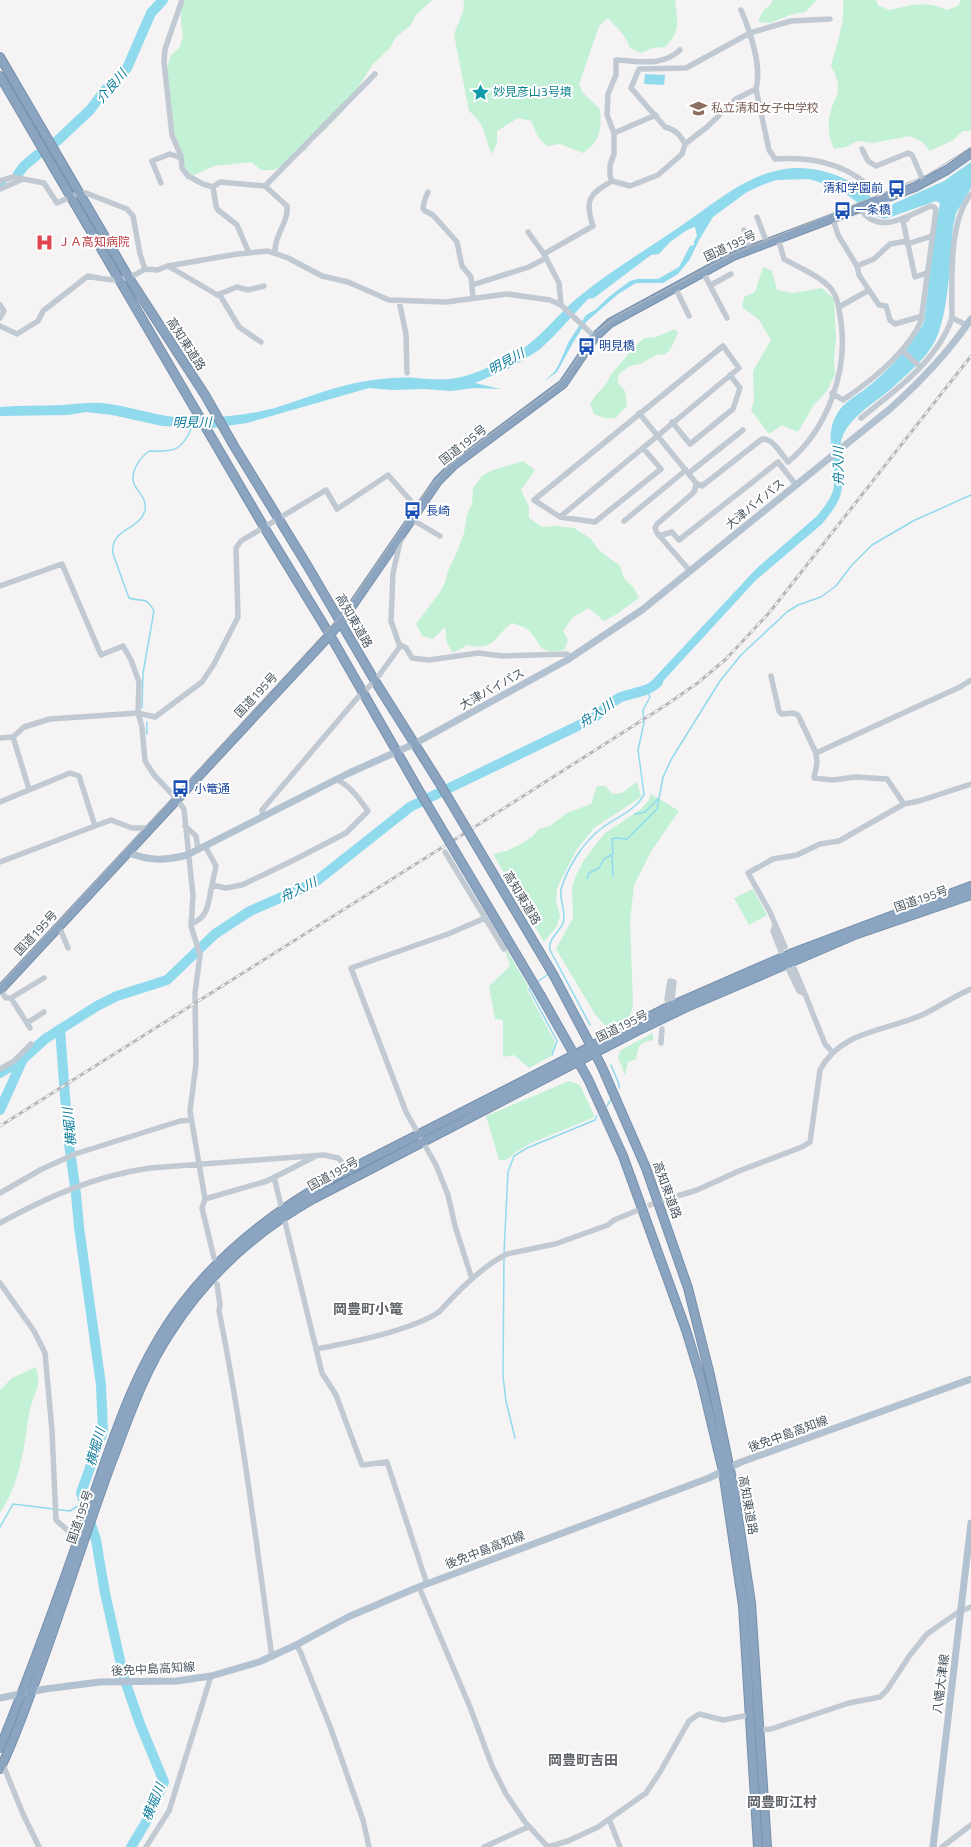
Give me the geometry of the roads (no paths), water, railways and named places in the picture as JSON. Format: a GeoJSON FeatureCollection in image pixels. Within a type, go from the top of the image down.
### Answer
{"type":"FeatureCollection","features":[{"type":"Feature","properties":{"kind":"highway","name":"高知東道路"},"geometry":{"type":"LineString","coordinates":[[0,57],[75,194],[125,279],[217,448],[330,635],[421,794],[541,996],[595,1094],[638,1195],[686,1330],[726,1470],[742,1539],[751,1603],[767,1847]]}},
{"type":"Feature","properties":{"kind":"highway","name":"高知東道路"},"geometry":{"type":"LineString","coordinates":[[0,76],[75,194]]}},
{"type":"Feature","properties":{"kind":"highway","name":"国道195号"},"geometry":{"type":"LineString","coordinates":[[0,990],[330,635],[434,486],[454,465],[564,384],[595,337],[610,324],[733,256],[767,242],[881,201],[924,182],[971,153]]}},
{"type":"Feature","properties":{"kind":"highway","name":"高知東道路"},"geometry":{"type":"LineString","coordinates":[[125,279],[205,395],[375,681],[440,784],[554,976],[604,1071],[646,1168],[688,1288],[710,1375],[726,1470],[743,1606],[758,1847]]}},
{"type":"Feature","properties":{"kind":"highway","name":"国道195号"},"geometry":{"type":"LineString","coordinates":[[1,1764],[31,1693],[56,1627],[81,1540],[84,1523],[93,1505],[146,1377],[169,1333],[190,1304],[229,1260],[282,1213],[351,1173],[576,1059],[675,1004],[971,886]]}},
{"type":"Feature","properties":{"kind":"highway","name":"国道195号"},"geometry":{"type":"LineString","coordinates":[[593,1049],[687,1007],[784,960],[971,894]]}},
{"type":"Feature","properties":{"kind":"highway","name":"国道195号"},"geometry":{"type":"LineString","coordinates":[[0,1748],[81,1540],[87,1532],[93,1505]]}},
{"type":"Feature","properties":{"kind":"main road","name":"大津バイパス"},"geometry":{"type":"LineString","coordinates":[[127,852],[143,859],[158,860],[187,855],[337,780],[414,744],[570,658],[642,610],[864,431],[916,386],[939,362],[969,322]]}},
{"type":"Feature","properties":{"kind":"main road","name":"後免中島高知線"},"geometry":{"type":"LineString","coordinates":[[0,1698],[45,1689],[100,1682],[177,1681],[211,1676],[259,1662],[296,1645],[348,1617],[419,1587],[708,1478],[741,1462],[971,1379]]}},
{"type":"Feature","properties":{"kind":"main road","name":"八幡大津線"},"geometry":{"type":"LineString","coordinates":[[933,1847],[971,1523]]}},
{"type":"Feature","properties":{"kind":"street"},"geometry":{"type":"LineString","coordinates":[[182,0],[165,49],[164,62],[172,135],[181,158],[182,168],[188,176],[203,184],[213,187]]}},
{"type":"Feature","properties":{"kind":"street"},"geometry":{"type":"LineString","coordinates":[[741,10],[750,33],[758,80],[756,88],[769,150],[773,157],[775,159],[812,159],[843,168],[856,175],[877,193],[881,201]]}},
{"type":"Feature","properties":{"kind":"street"},"geometry":{"type":"LineString","coordinates":[[685,144],[680,135],[673,129],[665,127],[632,88],[639,69],[686,68],[750,33],[791,21],[830,19]]}},
{"type":"Feature","properties":{"kind":"street"},"geometry":{"type":"LineString","coordinates":[[612,180],[610,176],[610,165],[614,154],[614,133],[607,115],[608,94],[616,75],[616,60],[663,61],[672,58],[680,50]]}},
{"type":"Feature","properties":{"kind":"street"},"geometry":{"type":"LineString","coordinates":[[265,186],[375,74]]}},
{"type":"Feature","properties":{"kind":"street"},"geometry":{"type":"LineString","coordinates":[[612,180],[630,186],[658,175],[682,154],[685,144],[707,127],[736,99],[756,88]]}},
{"type":"Feature","properties":{"kind":"street"},"geometry":{"type":"LineString","coordinates":[[614,133],[656,115]]}},
{"type":"Feature","properties":{"kind":"street"},"geometry":{"type":"LineString","coordinates":[[862,149],[868,161],[876,166],[908,153],[912,155],[924,182]]}},
{"type":"Feature","properties":{"kind":"street"},"geometry":{"type":"LineString","coordinates":[[161,183],[152,161],[170,154],[181,158]]}},
{"type":"Feature","properties":{"kind":"street"},"geometry":{"type":"LineString","coordinates":[[0,181],[13,177],[44,183],[57,203],[75,194],[86,193],[127,209],[133,216],[140,254],[145,269]]}},
{"type":"Feature","properties":{"kind":"street"},"geometry":{"type":"LineString","coordinates":[[0,190],[24,178]]}},
{"type":"Feature","properties":{"kind":"street"},"geometry":{"type":"LineString","coordinates":[[472,285],[529,267],[594,226],[589,206],[591,197],[594,192],[612,180]]}},
{"type":"Feature","properties":{"kind":"street"},"geometry":{"type":"LineString","coordinates":[[213,187],[220,182],[265,186],[287,206],[288,213],[274,243],[274,252]]}},
{"type":"Feature","properties":{"kind":"street"},"geometry":{"type":"LineString","coordinates":[[213,187],[218,210],[237,225],[249,253]]}},
{"type":"Feature","properties":{"kind":"street"},"geometry":{"type":"LineString","coordinates":[[428,192],[425,199],[425,211],[433,216],[457,242],[462,266],[471,276],[473,298]]}},
{"type":"Feature","properties":{"kind":"street"},"geometry":{"type":"LineString","coordinates":[[861,418],[896,390],[942,340],[952,318],[951,282],[957,224],[971,194]]}},
{"type":"Feature","properties":{"kind":"street"},"geometry":{"type":"LineString","coordinates":[[862,208],[866,216],[876,222],[887,224],[931,206],[934,208]]}},
{"type":"Feature","properties":{"kind":"street"},"geometry":{"type":"LineString","coordinates":[[832,394],[843,400],[862,387],[903,350],[917,330],[922,316],[936,210],[934,208]]}},
{"type":"Feature","properties":{"kind":"street"},"geometry":{"type":"LineString","coordinates":[[927,273],[915,277],[902,221],[934,208]]}},
{"type":"Feature","properties":{"kind":"street"},"geometry":{"type":"LineString","coordinates":[[757,217],[767,242]]}},
{"type":"Feature","properties":{"kind":"street"},"geometry":{"type":"LineString","coordinates":[[833,219],[838,235],[857,266],[859,275],[879,306],[886,306],[890,320],[895,324],[922,316]]}},
{"type":"Feature","properties":{"kind":"street"},"geometry":{"type":"LineString","coordinates":[[744,230],[750,250]]}},
{"type":"Feature","properties":{"kind":"street"},"geometry":{"type":"LineString","coordinates":[[528,232],[545,256],[559,282],[562,307]]}},
{"type":"Feature","properties":{"kind":"street"},"geometry":{"type":"LineString","coordinates":[[857,266],[874,259],[890,244],[907,242],[932,236]]}},
{"type":"Feature","properties":{"kind":"street"},"geometry":{"type":"LineString","coordinates":[[639,413],[658,434],[696,483],[702,486],[762,439],[771,442],[788,462],[802,450],[823,417],[838,381],[843,350],[843,335],[838,302],[832,290],[824,283],[784,258],[778,238]]}},
{"type":"Feature","properties":{"kind":"street"},"geometry":{"type":"LineString","coordinates":[[0,326],[17,334],[38,321],[43,311],[88,276],[112,281],[125,279],[145,269],[157,270],[168,266],[268,251],[288,258],[322,276],[348,282],[389,300],[446,302],[507,294],[550,300],[562,307],[595,337]]}},
{"type":"Feature","properties":{"kind":"street"},"geometry":{"type":"LineString","coordinates":[[168,266],[221,297],[238,327],[261,342]]}},
{"type":"Feature","properties":{"kind":"street"},"geometry":{"type":"LineString","coordinates":[[703,272],[727,318]]}},
{"type":"Feature","properties":{"kind":"street"},"geometry":{"type":"LineString","coordinates":[[711,285],[731,274]]}},
{"type":"Feature","properties":{"kind":"street"},"geometry":{"type":"LineString","coordinates":[[217,295],[237,287],[248,290],[264,286]]}},
{"type":"Feature","properties":{"kind":"street"},"geometry":{"type":"LineString","coordinates":[[675,287],[689,316]]}},
{"type":"Feature","properties":{"kind":"street"},"geometry":{"type":"LineString","coordinates":[[839,308],[869,290]]}},
{"type":"Feature","properties":{"kind":"street"},"geometry":{"type":"LineString","coordinates":[[399,301],[406,334],[407,373]]}},
{"type":"Feature","properties":{"kind":"street"},"geometry":{"type":"LineString","coordinates":[[0,305],[4,311],[0,318]]}},
{"type":"Feature","properties":{"kind":"street"},"geometry":{"type":"LineString","coordinates":[[952,318],[969,322]]}},
{"type":"Feature","properties":{"kind":"street"},"geometry":{"type":"LineString","coordinates":[[560,517],[672,422],[739,368],[723,346],[534,500],[560,517],[595,522],[661,469],[643,448]]}},
{"type":"Feature","properties":{"kind":"street"},"geometry":{"type":"LineString","coordinates":[[903,350],[918,365]]}},
{"type":"Feature","properties":{"kind":"street"},"geometry":{"type":"LineString","coordinates":[[672,422],[690,444],[721,419],[733,409],[740,388],[730,375]]}},
{"type":"Feature","properties":{"kind":"street"},"geometry":{"type":"LineString","coordinates":[[624,521],[743,430]]}},
{"type":"Feature","properties":{"kind":"street"},"geometry":{"type":"LineString","coordinates":[[659,536],[672,532],[679,540],[778,462],[796,485]]}},
{"type":"Feature","properties":{"kind":"street"},"geometry":{"type":"LineString","coordinates":[[0,738],[13,737],[24,727],[50,719],[138,713],[155,717],[202,682],[238,617],[236,548],[240,541],[326,490],[337,508],[388,475],[418,508]]}},
{"type":"Feature","properties":{"kind":"street"},"geometry":{"type":"LineString","coordinates":[[690,571],[659,536],[655,528],[657,524],[692,494],[695,490],[696,483]]}},
{"type":"Feature","properties":{"kind":"street"},"geometry":{"type":"LineString","coordinates":[[411,519],[440,536]]}},
{"type":"Feature","properties":{"kind":"street"},"geometry":{"type":"LineString","coordinates":[[401,535],[393,573],[391,621],[398,644],[406,648],[412,658],[429,660],[478,653],[502,656],[567,654],[570,658]]}},
{"type":"Feature","properties":{"kind":"street"},"geometry":{"type":"LineString","coordinates":[[0,586],[62,564],[101,655],[123,646],[131,660],[139,682],[138,713],[142,727],[145,762],[154,775],[177,798],[184,809],[187,855],[193,896],[191,924],[200,955],[195,993],[196,1064],[190,1120],[205,1199],[202,1208],[214,1258]]}},
{"type":"Feature","properties":{"kind":"street"},"geometry":{"type":"LineString","coordinates":[[263,817],[262,810],[362,692],[375,681],[401,645]]}},
{"type":"Feature","properties":{"kind":"street"},"geometry":{"type":"LineString","coordinates":[[771,676],[779,711],[782,714],[793,713],[798,715],[816,753],[817,763],[814,778],[834,780],[855,777],[887,779],[904,804]]}},
{"type":"Feature","properties":{"kind":"street"},"geometry":{"type":"LineString","coordinates":[[816,753],[960,687],[971,680]]}},
{"type":"Feature","properties":{"kind":"street"},"geometry":{"type":"LineString","coordinates":[[13,737],[29,789]]}},
{"type":"Feature","properties":{"kind":"street"},"geometry":{"type":"LineString","coordinates":[[0,802],[70,773],[78,776],[95,826]]}},
{"type":"Feature","properties":{"kind":"street"},"geometry":{"type":"LineString","coordinates":[[212,885],[226,888],[242,885],[346,833],[368,811],[361,800],[344,783],[337,780]]}},
{"type":"Feature","properties":{"kind":"street"},"geometry":{"type":"LineString","coordinates":[[785,947],[770,912],[748,873],[773,859],[797,855],[820,844],[840,841],[904,804],[919,801],[971,784]]}},
{"type":"Feature","properties":{"kind":"street"},"geometry":{"type":"LineString","coordinates":[[0,862],[110,820],[132,828],[149,828]]}},
{"type":"Feature","properties":{"kind":"street"},"geometry":{"type":"LineString","coordinates":[[185,826],[196,836],[202,848],[216,866],[204,917],[191,924]]}},
{"type":"Feature","properties":{"kind":"street"},"geometry":{"type":"LineString","coordinates":[[445,852],[504,949]]}},
{"type":"Feature","properties":{"kind":"street"},"geometry":{"type":"LineString","coordinates":[[472,1279],[455,1226],[448,1195],[425,1136],[406,1112],[351,968],[448,934],[485,918]]}},
{"type":"Feature","properties":{"kind":"street"},"geometry":{"type":"LineString","coordinates":[[775,925],[773,931],[784,960],[799,991],[805,994]]}},
{"type":"Feature","properties":{"kind":"street"},"geometry":{"type":"LineString","coordinates":[[59,926],[68,948]]}},
{"type":"Feature","properties":{"kind":"street"},"geometry":{"type":"LineString","coordinates":[[794,968],[825,1044],[833,1053]]}},
{"type":"Feature","properties":{"kind":"street"},"geometry":{"type":"LineString","coordinates":[[0,990],[6,998],[11,998],[44,978]]}},
{"type":"Feature","properties":{"kind":"street"},"geometry":{"type":"LineString","coordinates":[[667,1000],[670,981],[674,982],[672,999],[675,1004]]}},
{"type":"Feature","properties":{"kind":"street"},"geometry":{"type":"LineString","coordinates":[[664,1200],[697,1190],[739,1171],[802,1147],[810,1142],[820,1070],[824,1062],[833,1053],[851,1039],[922,1015],[971,989]]}},
{"type":"Feature","properties":{"kind":"street"},"geometry":{"type":"LineString","coordinates":[[11,998],[30,1028]]}},
{"type":"Feature","properties":{"kind":"street"},"geometry":{"type":"LineString","coordinates":[[26,1023],[44,1012]]}},
{"type":"Feature","properties":{"kind":"street"},"geometry":{"type":"LineString","coordinates":[[661,1043],[662,1029]]}},
{"type":"Feature","properties":{"kind":"street"},"geometry":{"type":"LineString","coordinates":[[0,1069],[14,1061],[31,1044]]}},
{"type":"Feature","properties":{"kind":"street"},"geometry":{"type":"LineString","coordinates":[[0,1193],[70,1156],[136,1134],[190,1120]]}},
{"type":"Feature","properties":{"kind":"street"},"geometry":{"type":"LineString","coordinates":[[205,1199],[267,1181],[274,1176],[317,1155]]}},
{"type":"Feature","properties":{"kind":"street"},"geometry":{"type":"LineString","coordinates":[[0,1223],[72,1187],[140,1170],[198,1163],[317,1155],[338,1158],[351,1173]]}},
{"type":"Feature","properties":{"kind":"street"},"geometry":{"type":"LineString","coordinates":[[274,1176],[322,1373],[336,1395],[362,1465],[387,1462],[428,1584]]}},
{"type":"Feature","properties":{"kind":"street"},"geometry":{"type":"LineString","coordinates":[[316,1349],[391,1331],[431,1317],[439,1312],[490,1263],[507,1254],[555,1244],[608,1225],[614,1220],[636,1211]]}},
{"type":"Feature","properties":{"kind":"street"},"geometry":{"type":"LineString","coordinates":[[217,1284],[220,1305],[219,1311],[228,1354],[249,1489],[272,1657]]}},
{"type":"Feature","properties":{"kind":"street"},"geometry":{"type":"LineString","coordinates":[[1,1285],[34,1330],[45,1353],[52,1431],[56,1520],[81,1540]]}},
{"type":"Feature","properties":{"kind":"street"},"geometry":{"type":"LineString","coordinates":[[419,1587],[470,1707],[492,1766],[506,1794],[528,1827],[548,1847],[568,1841],[609,1820],[646,1793],[660,1772],[689,1721],[699,1714],[723,1720],[750,1715],[760,1730],[771,1729],[849,1703],[880,1697],[887,1690],[910,1654],[927,1634],[960,1611],[971,1607]]}},
{"type":"Feature","properties":{"kind":"street"},"geometry":{"type":"LineString","coordinates":[[296,1645],[300,1651],[331,1729],[363,1820],[368,1847]]}},
{"type":"Feature","properties":{"kind":"street"},"geometry":{"type":"LineString","coordinates":[[146,1847],[169,1811],[211,1676]]}},
{"type":"Feature","properties":{"kind":"street"},"geometry":{"type":"LineString","coordinates":[[1,1764],[39,1847]]}},
{"type":"Feature","properties":{"kind":"street"},"geometry":{"type":"LineString","coordinates":[[609,1820],[620,1847]]}},
{"type":"Feature","properties":{"kind":"street"},"geometry":{"type":"LineString","coordinates":[[942,1847],[971,1826]]}},
{"type":"Feature","properties":{"kind":"street"},"geometry":{"type":"LineString","coordinates":[[485,1847],[528,1827]]}},
{"type":"Feature","properties":{"kind":"water"},"geometry":{"type":"Polygon","coordinates":[[[645,74],[665,75],[664,85],[644,84],[645,74]]]}},
{"type":"Feature","properties":{"kind":"water","name":"明見川"},"geometry":{"type":"Polygon","coordinates":[[[971,162],[971,188],[956,213],[953,227],[946,301],[940,329],[931,348],[910,372],[860,414],[844,433],[841,439],[840,447],[842,479],[841,493],[836,506],[822,524],[756,580],[654,691],[650,692],[646,687],[756,569],[817,516],[828,502],[834,485],[831,431],[839,410],[872,384],[889,368],[913,340],[924,322],[935,228],[940,203],[936,201],[885,219],[875,216],[845,193],[819,182],[808,179],[776,180],[762,185],[747,192],[713,217],[699,240],[690,259],[678,274],[663,283],[636,283],[618,294],[586,322],[557,372],[545,381],[555,371],[568,343],[586,315],[595,310],[610,296],[630,281],[637,279],[658,279],[679,267],[690,246],[694,245],[694,241],[697,236],[695,227],[687,230],[670,242],[659,254],[651,255],[594,298],[588,299],[539,350],[510,368],[475,383],[501,389],[474,388],[451,391],[369,388],[247,423],[213,428],[162,426],[112,415],[86,412],[68,415],[0,416],[0,407],[97,403],[181,418],[224,417],[255,413],[275,408],[335,388],[360,382],[400,378],[458,378],[473,374],[488,367],[509,357],[528,345],[575,300],[600,281],[717,200],[756,178],[776,171],[797,168],[820,170],[845,179],[856,185],[884,208],[944,181],[971,162]]]}},
{"type":"Feature","properties":{"kind":"waterway","name":"介良川"},"geometry":{"type":"LineString","coordinates":[[57,141],[90,110],[105,90],[127,68],[151,13],[163,0]]}},
{"type":"Feature","properties":{"kind":"waterway","name":"介良川"},"geometry":{"type":"LineString","coordinates":[[18,174],[24,166],[37,155]]}},
{"type":"Feature","properties":{"kind":"waterway","name":"明見川"},"geometry":{"type":"LineString","coordinates":[[142,708],[143,673],[154,611],[146,601],[129,598],[113,554],[113,545],[120,534],[142,517],[145,510],[144,500],[133,481],[136,466],[149,451],[171,450],[181,445],[185,441],[192,427]]}},
{"type":"Feature","properties":{"kind":"waterway"},"geometry":{"type":"LineString","coordinates":[[587,879],[589,873],[599,868],[604,859],[613,854],[612,839],[627,839],[657,809],[663,777],[672,758],[720,681],[741,655],[787,612],[798,605],[821,597],[836,586],[851,566],[872,545],[913,521],[971,495]]}},
{"type":"Feature","properties":{"kind":"waterway","name":"舟入川"},"geometry":{"type":"LineString","coordinates":[[0,1073],[23,1059],[45,1039],[97,1006],[117,996],[167,980],[215,934],[250,911],[314,883],[410,807],[592,719],[619,698],[650,688],[658,682]]}},
{"type":"Feature","properties":{"kind":"waterway"},"geometry":{"type":"LineString","coordinates":[[590,1025],[550,950],[550,946],[552,939],[563,923],[564,915],[561,889],[572,864],[595,834],[607,824],[636,805],[644,794],[638,750],[644,723],[643,710],[650,697],[647,690]]}},
{"type":"Feature","properties":{"kind":"waterway"},"geometry":{"type":"LineString","coordinates":[[147,722],[147,734]]}},
{"type":"Feature","properties":{"kind":"waterway"},"geometry":{"type":"LineString","coordinates":[[635,814],[645,812],[659,798]]}},
{"type":"Feature","properties":{"kind":"waterway"},"geometry":{"type":"LineString","coordinates":[[612,856],[613,876]]}},
{"type":"Feature","properties":{"kind":"waterway"},"geometry":{"type":"LineString","coordinates":[[537,982],[550,973]]}},
{"type":"Feature","properties":{"kind":"waterway"},"geometry":{"type":"LineString","coordinates":[[532,986],[529,989],[557,1041],[552,1055]]}},
{"type":"Feature","properties":{"kind":"waterway","name":"横堀川"},"geometry":{"type":"LineString","coordinates":[[60,1029],[68,1136],[101,1385],[103,1431],[81,1493],[96,1540],[105,1593],[124,1678],[140,1724],[164,1782],[146,1822],[131,1847]]}},
{"type":"Feature","properties":{"kind":"waterway"},"geometry":{"type":"LineString","coordinates":[[0,1110],[23,1059]]}},
{"type":"Feature","properties":{"kind":"waterway"},"geometry":{"type":"LineString","coordinates":[[611,1065],[619,1084],[619,1088]]}},
{"type":"Feature","properties":{"kind":"waterway"},"geometry":{"type":"LineString","coordinates":[[607,1106],[612,1098]]}},
{"type":"Feature","properties":{"kind":"waterway"},"geometry":{"type":"LineString","coordinates":[[504,1253],[508,1172],[514,1156],[527,1148],[595,1120],[597,1116]]}},
{"type":"Feature","properties":{"kind":"waterway"},"geometry":{"type":"LineString","coordinates":[[504,1257],[503,1376],[506,1401],[515,1438]]}},
{"type":"Feature","properties":{"kind":"waterway"},"geometry":{"type":"LineString","coordinates":[[0,1527],[13,1504],[70,1511],[83,1503]]}},
{"type":"Feature","properties":{"kind":"tunnel"},"geometry":{"type":"LineString","coordinates":[[640,1209],[660,1201]]}},
{"type":"Feature","properties":{"kind":"tram line"},"geometry":{"type":"LineString","coordinates":[[0,985],[344,612],[428,489],[454,461],[555,387],[565,377],[595,333],[619,315],[733,254],[927,175],[971,147]]}},
{"type":"Feature","properties":{"kind":"railway"},"geometry":{"type":"LineString","coordinates":[[0,1126],[473,828],[666,705],[699,682],[726,659],[769,613],[971,356]]}},
{"type":"Feature","properties":{"kind":"place","name":"妙見彦山3号墳"},"geometry":{"type":"Point","coordinates":[480,92]}},
{"type":"Feature","properties":{"kind":"place","name":"私立清和女子中学校"},"geometry":{"type":"Point","coordinates":[698,108]}},
{"type":"Feature","properties":{"kind":"place","name":"清和学園前"},"geometry":{"type":"Point","coordinates":[896,188]}},
{"type":"Feature","properties":{"kind":"place","name":"一条橋"},"geometry":{"type":"Point","coordinates":[842,210]}},
{"type":"Feature","properties":{"kind":"place","name":"ＪＡ高知病院"},"geometry":{"type":"Point","coordinates":[45,242]}},
{"type":"Feature","properties":{"kind":"place","name":"明見橋"},"geometry":{"type":"Point","coordinates":[586,346]}},
{"type":"Feature","properties":{"kind":"place","name":"長崎"},"geometry":{"type":"Point","coordinates":[413,511]}},
{"type":"Feature","properties":{"kind":"place","name":"小篭通"},"geometry":{"type":"Point","coordinates":[181,789]}},
{"type":"Feature","properties":{"kind":"district","name":"岡豊町小篭"},"geometry":{"type":"Point","coordinates":[368,1309]}},
{"type":"Feature","properties":{"kind":"district","name":"岡豊町吉田"},"geometry":{"type":"Point","coordinates":[583,1760]}},
{"type":"Feature","properties":{"kind":"district","name":"岡豊町江村"},"geometry":{"type":"Point","coordinates":[782,1802]}}]}
